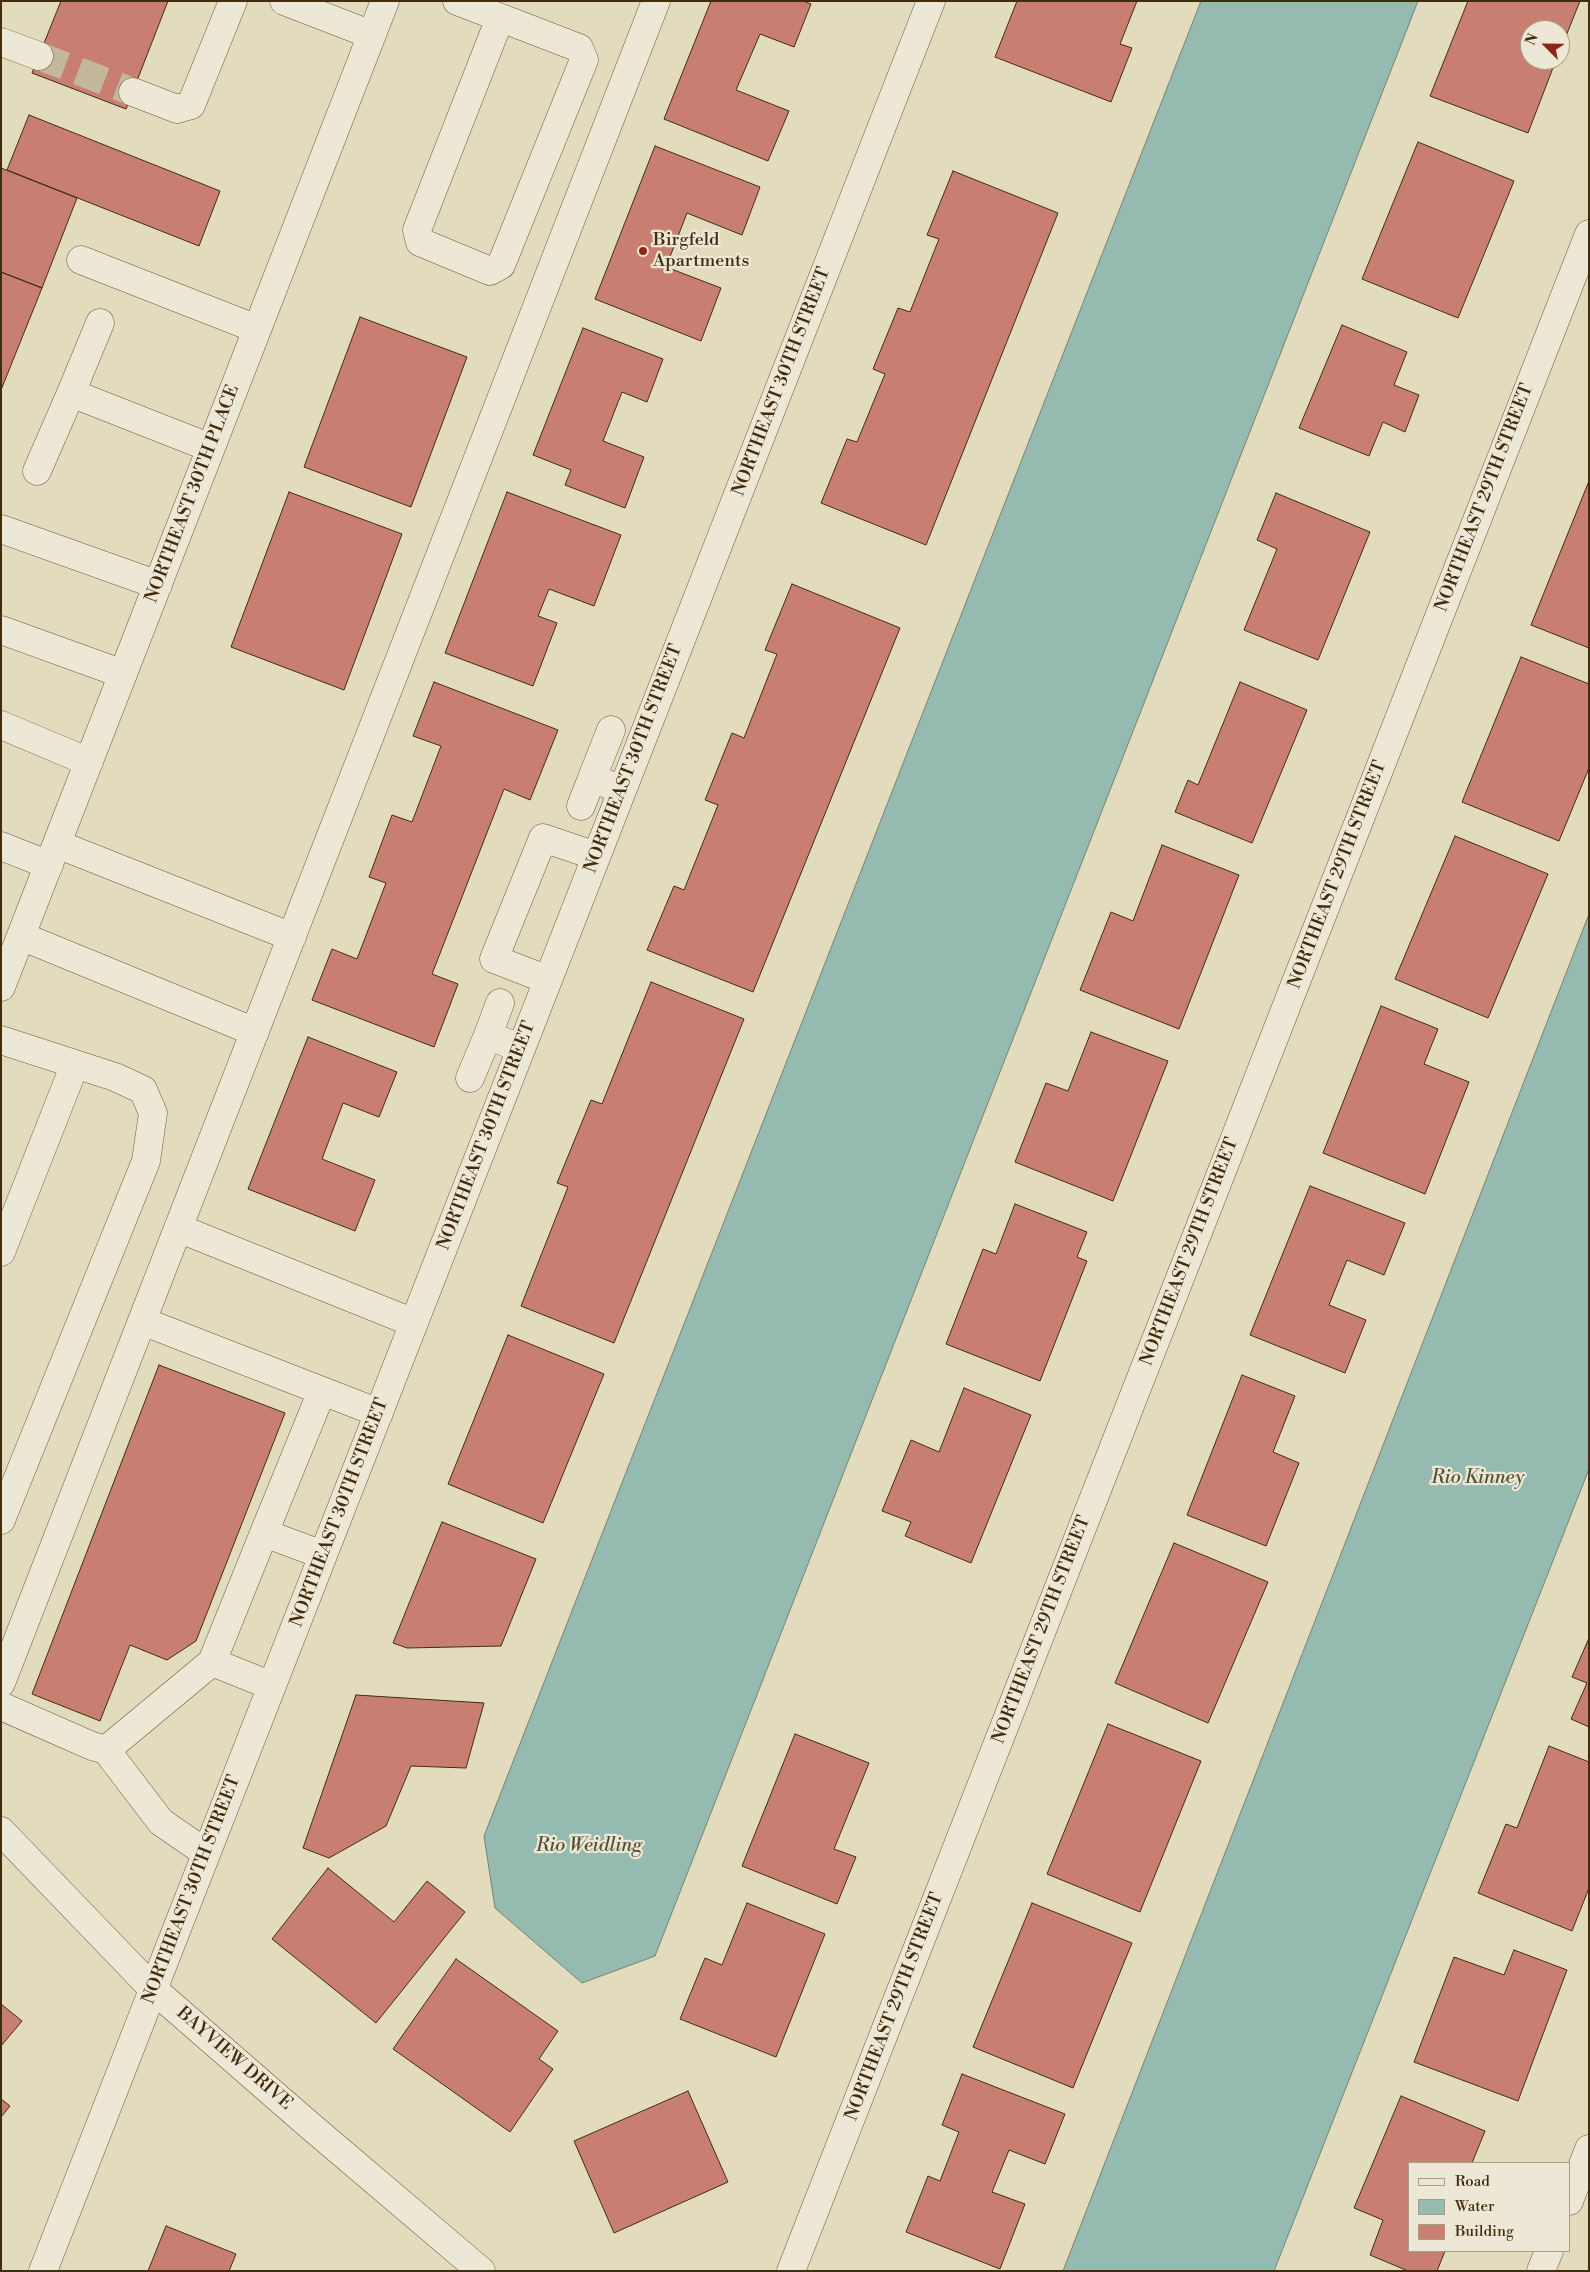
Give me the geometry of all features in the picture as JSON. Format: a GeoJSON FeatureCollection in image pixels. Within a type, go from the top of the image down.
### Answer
{"type":"FeatureCollection","features":[{"type":"Feature","properties":{"kind":"street"},"geometry":{"type":"LineString","coordinates":[[133,92],[177,109],[191,105],[233,1]]}},
{"type":"Feature","properties":{"kind":"street"},"geometry":{"type":"LineString","coordinates":[[284,1],[372,36]]}},
{"type":"Feature","properties":{"kind":"street","name":"NORTHEAST 30TH PLACE"},"geometry":{"type":"LineString","coordinates":[[1,987],[385,1]]}},
{"type":"Feature","properties":{"kind":"street"},"geometry":{"type":"LineString","coordinates":[[457,1],[579,48],[584,60],[501,264],[490,271],[420,242],[417,230],[500,18]]}},
{"type":"Feature","properties":{"kind":"street"},"geometry":{"type":"LineString","coordinates":[[1,1683],[656,1]]}},
{"type":"Feature","properties":{"kind":"street","name":"NORTHEAST 30TH STREET"},"geometry":{"type":"LineString","coordinates":[[43,2271],[931,1]]}},
{"type":"Feature","properties":{"kind":"street"},"geometry":{"type":"LineString","coordinates":[[1,42],[39,56]]}},
{"type":"Feature","properties":{"kind":"street","name":"NORTHEAST 29TH STREET"},"geometry":{"type":"LineString","coordinates":[[791,2271],[1589,234]]}},
{"type":"Feature","properties":{"kind":"street"},"geometry":{"type":"LineString","coordinates":[[81,260],[257,330]]}},
{"type":"Feature","properties":{"kind":"street"},"geometry":{"type":"LineString","coordinates":[[37,471],[100,323]]}},
{"type":"Feature","properties":{"kind":"street"},"geometry":{"type":"LineString","coordinates":[[71,393],[211,448]]}},
{"type":"Feature","properties":{"kind":"street"},"geometry":{"type":"LineString","coordinates":[[1,528],[158,584]]}},
{"type":"Feature","properties":{"kind":"street"},"geometry":{"type":"LineString","coordinates":[[1,630],[123,674]]}},
{"type":"Feature","properties":{"kind":"street"},"geometry":{"type":"LineString","coordinates":[[1,725],[89,762]]}},
{"type":"Feature","properties":{"kind":"street"},"geometry":{"type":"LineString","coordinates":[[581,806],[611,730]]}},
{"type":"Feature","properties":{"kind":"street"},"geometry":{"type":"LineString","coordinates":[[592,778],[622,790]]}},
{"type":"Feature","properties":{"kind":"street"},"geometry":{"type":"LineString","coordinates":[[548,980],[494,959],[544,838],[596,856]]}},
{"type":"Feature","properties":{"kind":"street"},"geometry":{"type":"LineString","coordinates":[[1,846],[53,855],[292,937]]}},
{"type":"Feature","properties":{"kind":"street"},"geometry":{"type":"LineString","coordinates":[[21,936],[255,1032]]}},
{"type":"Feature","properties":{"kind":"street"},"geometry":{"type":"LineString","coordinates":[[470,1078],[500,1003]]}},
{"type":"Feature","properties":{"kind":"street"},"geometry":{"type":"LineString","coordinates":[[488,1035],[521,1049]]}},
{"type":"Feature","properties":{"kind":"street"},"geometry":{"type":"LineString","coordinates":[[1,1040],[115,1077],[142,1090],[153,1113],[146,1161],[1,1520]]}},
{"type":"Feature","properties":{"kind":"street"},"geometry":{"type":"LineString","coordinates":[[1,1252],[75,1064]]}},
{"type":"Feature","properties":{"kind":"street"},"geometry":{"type":"LineString","coordinates":[[178,1228],[414,1324]]}},
{"type":"Feature","properties":{"kind":"street"},"geometry":{"type":"LineString","coordinates":[[142,1321],[379,1413]]}},
{"type":"Feature","properties":{"kind":"street"},"geometry":{"type":"LineString","coordinates":[[106,1750],[212,1662],[322,1391]]}},
{"type":"Feature","properties":{"kind":"street"},"geometry":{"type":"LineString","coordinates":[[264,1533],[323,1556]]}},
{"type":"Feature","properties":{"kind":"street"},"geometry":{"type":"LineString","coordinates":[[212,1662],[272,1686]]}},
{"type":"Feature","properties":{"kind":"street"},"geometry":{"type":"LineString","coordinates":[[1,1706],[92,1746],[106,1750],[162,1822],[206,1854]]}},
{"type":"Feature","properties":{"kind":"street","name":"BAYVIEW DRIVE"},"geometry":{"type":"LineString","coordinates":[[1,1831],[153,1988],[308,2124],[481,2271]]}},
{"type":"Feature","properties":{"kind":"street"},"geometry":{"type":"LineString","coordinates":[[1570,2198],[1589,2149]]}},
{"type":"Feature","properties":{"kind":"street"},"geometry":{"type":"LineString","coordinates":[[1541,2271],[1549,2252]]}},
{"type":"Feature","properties":{"kind":"water","name":"Rio Weidling"},"geometry":{"type":"Polygon","coordinates":[[[1201,1],[1418,1],[655,1956],[582,1983],[495,1908],[484,1836],[1201,1]]]}},
{"type":"Feature","properties":{"kind":"water","name":"Rio Kinney"},"geometry":{"type":"Polygon","coordinates":[[[1589,914],[1589,1469],[1274,2271],[1063,2271],[1589,914]]]}},
{"type":"Feature","properties":{"kind":"building"},"geometry":{"type":"Polygon","coordinates":[[[61,1],[168,1],[126,109],[32,73],[61,1]]]}},
{"type":"Feature","properties":{"kind":"building"},"geometry":{"type":"Polygon","coordinates":[[[711,1],[803,1],[811,4],[794,47],[760,34],[736,90],[789,111],[768,161],[664,119],[711,1]]]}},
{"type":"Feature","properties":{"kind":"building"},"geometry":{"type":"Polygon","coordinates":[[[1017,1],[1137,1],[1120,44],[1132,48],[1111,102],[995,57],[1017,1]]]}},
{"type":"Feature","properties":{"kind":"building"},"geometry":{"type":"Polygon","coordinates":[[[1468,1],[1580,1],[1570,26],[1570,20],[1520,20],[1520,70],[1552,70],[1528,133],[1430,96],[1468,1]]]}},
{"type":"Feature","properties":{"kind":"building"},"geometry":{"type":"Polygon","coordinates":[[[29,115],[220,191],[199,246],[7,170],[29,115]]]}},
{"type":"Feature","properties":{"kind":"building"},"geometry":{"type":"Polygon","coordinates":[[[1418,142],[1514,181],[1458,318],[1362,279],[1418,142]]]}},
{"type":"Feature","properties":{"kind":"building","name":"Birgfeld Apartments"},"geometry":{"type":"Polygon","coordinates":[[[655,146],[760,187],[742,235],[687,213],[666,267],[721,288],[701,341],[595,299],[655,146]]]}},
{"type":"Feature","properties":{"kind":"building"},"geometry":{"type":"Polygon","coordinates":[[[1,168],[77,198],[42,288],[1,272],[1,168]]]}},
{"type":"Feature","properties":{"kind":"building"},"geometry":{"type":"Polygon","coordinates":[[[953,171],[1058,213],[926,545],[821,503],[847,439],[857,442],[885,374],[873,369],[898,308],[910,312],[939,239],[927,235],[953,171]]]}},
{"type":"Feature","properties":{"kind":"building"},"geometry":{"type":"Polygon","coordinates":[[[1,272],[42,288],[1,390],[1,272]]]}},
{"type":"Feature","properties":{"kind":"building"},"geometry":{"type":"Polygon","coordinates":[[[360,317],[467,357],[411,507],[304,467],[360,317]]]}},
{"type":"Feature","properties":{"kind":"building"},"geometry":{"type":"Polygon","coordinates":[[[1342,325],[1407,352],[1394,385],[1419,395],[1405,432],[1383,422],[1369,456],[1299,428],[1342,325]]]}},
{"type":"Feature","properties":{"kind":"building"},"geometry":{"type":"Polygon","coordinates":[[[583,328],[663,359],[647,402],[622,392],[603,441],[644,457],[625,508],[565,485],[571,470],[533,455],[583,328]]]}},
{"type":"Feature","properties":{"kind":"building"},"geometry":{"type":"Polygon","coordinates":[[[1589,481],[1589,648],[1531,625],[1589,481]]]}},
{"type":"Feature","properties":{"kind":"building"},"geometry":{"type":"Polygon","coordinates":[[[289,492],[402,534],[344,690],[231,647],[289,492]]]}},
{"type":"Feature","properties":{"kind":"building"},"geometry":{"type":"Polygon","coordinates":[[[507,492],[621,535],[594,606],[549,589],[538,616],[557,623],[533,686],[445,653],[507,492]]]}},
{"type":"Feature","properties":{"kind":"building"},"geometry":{"type":"Polygon","coordinates":[[[1276,493],[1370,532],[1318,660],[1244,630],[1277,549],[1257,540],[1276,493]]]}},
{"type":"Feature","properties":{"kind":"building"},"geometry":{"type":"Polygon","coordinates":[[[792,584],[900,628],[753,992],[647,950],[674,886],[684,890],[718,805],[705,800],[732,733],[744,738],[777,654],[765,650],[792,584]]]}},
{"type":"Feature","properties":{"kind":"building"},"geometry":{"type":"Polygon","coordinates":[[[1521,657],[1589,684],[1589,768],[1559,841],[1462,802],[1521,657]]]}},
{"type":"Feature","properties":{"kind":"building"},"geometry":{"type":"Polygon","coordinates":[[[434,682],[558,730],[530,800],[504,789],[432,974],[458,984],[434,1047],[312,1000],[332,949],[357,959],[386,883],[369,877],[392,815],[412,822],[441,746],[413,736],[434,682]]]}},
{"type":"Feature","properties":{"kind":"building"},"geometry":{"type":"Polygon","coordinates":[[[1240,682],[1307,710],[1252,843],[1175,812],[1188,780],[1198,785],[1240,682]]]}},
{"type":"Feature","properties":{"kind":"building"},"geometry":{"type":"Polygon","coordinates":[[[1455,836],[1548,874],[1488,1018],[1395,979],[1455,836]]]}},
{"type":"Feature","properties":{"kind":"building"},"geometry":{"type":"Polygon","coordinates":[[[1162,845],[1239,875],[1179,1029],[1080,990],[1111,912],[1133,921],[1162,845]]]}},
{"type":"Feature","properties":{"kind":"building"},"geometry":{"type":"Polygon","coordinates":[[[651,982],[744,1019],[614,1343],[521,1306],[568,1187],[557,1183],[591,1100],[602,1104],[651,982]]]}},
{"type":"Feature","properties":{"kind":"building"},"geometry":{"type":"Polygon","coordinates":[[[1381,1006],[1438,1029],[1424,1064],[1469,1082],[1425,1194],[1323,1153],[1381,1006]]]}},
{"type":"Feature","properties":{"kind":"building"},"geometry":{"type":"Polygon","coordinates":[[[1091,1032],[1168,1061],[1113,1201],[1015,1162],[1046,1083],[1068,1091],[1091,1032]]]}},
{"type":"Feature","properties":{"kind":"building"},"geometry":{"type":"Polygon","coordinates":[[[308,1037],[397,1072],[379,1117],[343,1103],[322,1159],[375,1180],[355,1231],[248,1189],[308,1037]]]}},
{"type":"Feature","properties":{"kind":"building"},"geometry":{"type":"Polygon","coordinates":[[[1310,1186],[1405,1223],[1384,1275],[1347,1260],[1329,1305],[1366,1320],[1345,1373],[1250,1335],[1310,1186]]]}},
{"type":"Feature","properties":{"kind":"building"},"geometry":{"type":"Polygon","coordinates":[[[1015,1204],[1087,1232],[1077,1257],[1087,1261],[1040,1381],[946,1344],[983,1249],[996,1254],[1015,1204]]]}},
{"type":"Feature","properties":{"kind":"building"},"geometry":{"type":"Polygon","coordinates":[[[508,1335],[604,1374],[543,1523],[448,1484],[508,1335]]]}},
{"type":"Feature","properties":{"kind":"building"},"geometry":{"type":"Polygon","coordinates":[[[159,1365],[285,1413],[196,1641],[167,1660],[130,1645],[100,1721],[32,1694],[159,1365]]]}},
{"type":"Feature","properties":{"kind":"building"},"geometry":{"type":"Polygon","coordinates":[[[1242,1375],[1295,1396],[1273,1452],[1299,1463],[1266,1546],[1187,1515],[1242,1375]]]}},
{"type":"Feature","properties":{"kind":"building"},"geometry":{"type":"Polygon","coordinates":[[[964,1388],[1031,1415],[971,1563],[905,1536],[911,1522],[882,1511],[911,1440],[939,1452],[964,1388]]]}},
{"type":"Feature","properties":{"kind":"building"},"geometry":{"type":"Polygon","coordinates":[[[442,1522],[536,1559],[501,1646],[407,1648],[393,1643],[442,1522]]]}},
{"type":"Feature","properties":{"kind":"building"},"geometry":{"type":"Polygon","coordinates":[[[1174,1543],[1268,1582],[1208,1723],[1115,1683],[1174,1543]]]}},
{"type":"Feature","properties":{"kind":"building"},"geometry":{"type":"Polygon","coordinates":[[[1589,1638],[1589,1727],[1571,1719],[1587,1683],[1572,1677],[1589,1638]]]}},
{"type":"Feature","properties":{"kind":"building"},"geometry":{"type":"Polygon","coordinates":[[[356,1695],[484,1703],[466,1768],[411,1766],[386,1826],[329,1858],[303,1848],[356,1695]]]}},
{"type":"Feature","properties":{"kind":"building"},"geometry":{"type":"Polygon","coordinates":[[[1108,1724],[1201,1761],[1140,1912],[1047,1874],[1108,1724]]]}},
{"type":"Feature","properties":{"kind":"building"},"geometry":{"type":"Polygon","coordinates":[[[795,1734],[869,1763],[834,1849],[856,1857],[837,1904],[742,1866],[795,1734]]]}},
{"type":"Feature","properties":{"kind":"building"},"geometry":{"type":"Polygon","coordinates":[[[1549,1746],[1589,1762],[1589,1888],[1572,1931],[1478,1893],[1506,1824],[1517,1828],[1549,1746]]]}},
{"type":"Feature","properties":{"kind":"building"},"geometry":{"type":"Polygon","coordinates":[[[328,1868],[394,1922],[427,1881],[465,1912],[376,2023],[272,1939],[328,1868]]]}},
{"type":"Feature","properties":{"kind":"building"},"geometry":{"type":"Polygon","coordinates":[[[747,1903],[825,1934],[776,2057],[680,2019],[705,1958],[722,1965],[747,1903]]]}},
{"type":"Feature","properties":{"kind":"building"},"geometry":{"type":"Polygon","coordinates":[[[1032,1903],[1132,1943],[1073,2088],[973,2047],[1032,1903]]]}},
{"type":"Feature","properties":{"kind":"building"},"geometry":{"type":"Polygon","coordinates":[[[1514,1950],[1567,1970],[1518,2101],[1414,2062],[1454,1957],[1504,1975],[1514,1950]]]}},
{"type":"Feature","properties":{"kind":"building"},"geometry":{"type":"Polygon","coordinates":[[[456,1959],[558,2031],[539,2059],[553,2069],[510,2132],[393,2049],[456,1959]]]}},
{"type":"Feature","properties":{"kind":"building"},"geometry":{"type":"Polygon","coordinates":[[[1,2004],[22,2021],[1,2046],[1,2004]]]}},
{"type":"Feature","properties":{"kind":"building"},"geometry":{"type":"Polygon","coordinates":[[[962,2074],[1065,2114],[1045,2164],[1009,2150],[992,2192],[1025,2204],[1000,2269],[906,2232],[928,2176],[940,2181],[959,2132],[942,2125],[962,2074]]]}},
{"type":"Feature","properties":{"kind":"building"},"geometry":{"type":"Polygon","coordinates":[[[688,2091],[728,2182],[614,2233],[574,2141],[688,2091]]]}},
{"type":"Feature","properties":{"kind":"building"},"geometry":{"type":"Polygon","coordinates":[[[1401,2096],[1485,2131],[1472,2162],[1408,2162],[1408,2252],[1445,2252],[1437,2271],[1408,2271],[1370,2255],[1383,2220],[1354,2208],[1401,2096]]]}},
{"type":"Feature","properties":{"kind":"building"},"geometry":{"type":"Polygon","coordinates":[[[1,2099],[10,2106],[1,2117],[1,2099]]]}},
{"type":"Feature","properties":{"kind":"building"},"geometry":{"type":"Polygon","coordinates":[[[166,2226],[236,2254],[229,2271],[148,2271],[166,2226]]]}},
{"type":"Feature","properties":{"kind":"tunnel"},"geometry":{"type":"LineString","coordinates":[[39,56],[133,92]]}},
{"type":"Feature","properties":{"kind":"place","name":"Birgfeld Apartments"},"geometry":{"type":"Point","coordinates":[643,251]}}]}
